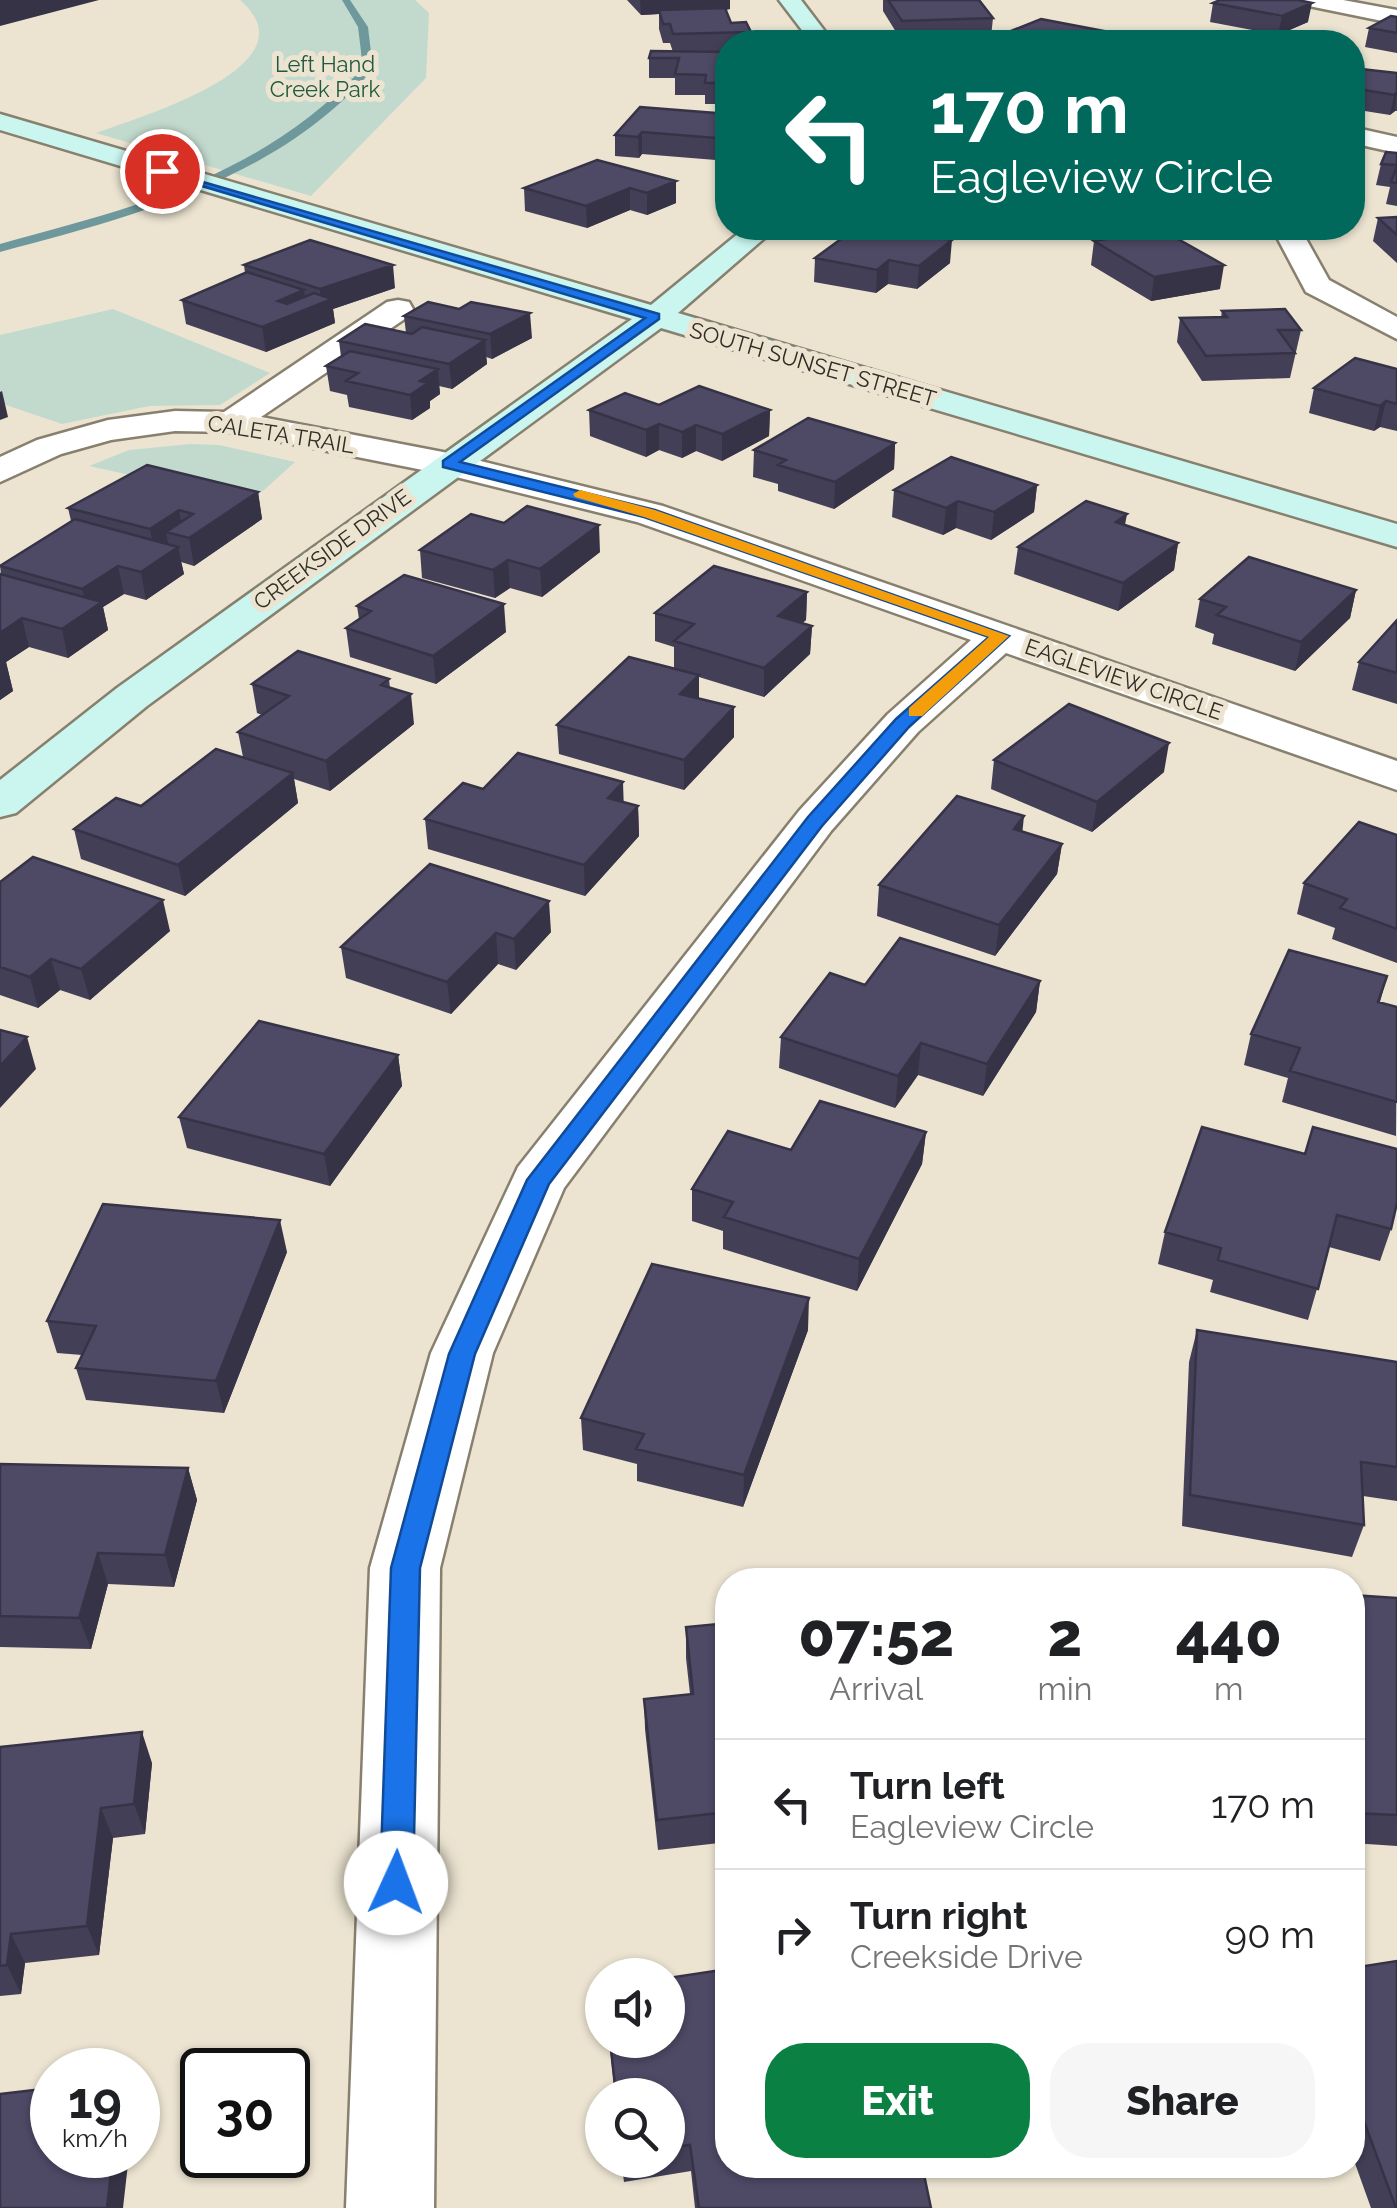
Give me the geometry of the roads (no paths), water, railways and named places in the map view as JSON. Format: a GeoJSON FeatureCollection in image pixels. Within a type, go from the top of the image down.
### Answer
{"type":"FeatureCollection","features":[{"type":"Feature","properties":{"kind":"street"},"geometry":{"type":"LineString","coordinates":[[790,0],[813,30]]}},
{"type":"Feature","properties":{"kind":"street"},"geometry":{"type":"LineString","coordinates":[[1309,0],[1397,17]]}},
{"type":"Feature","properties":{"kind":"street","name":"SOUTH SUNSET STREET"},"geometry":{"type":"LineString","coordinates":[[0,122],[1397,536]]}},
{"type":"Feature","properties":{"kind":"street"},"geometry":{"type":"LineString","coordinates":[[1365,138],[1397,144]]}},
{"type":"Feature","properties":{"kind":"street","name":"CREEKSIDE DRIVE"},"geometry":{"type":"LineString","coordinates":[[0,803],[132,697],[655,317],[748,240]]}},
{"type":"Feature","properties":{"kind":"street"},"geometry":{"type":"LineString","coordinates":[[1292,240],[1317,286],[1397,330]]}},
{"type":"Feature","properties":{"kind":"street"},"geometry":{"type":"LineString","coordinates":[[231,422],[398,309]]}},
{"type":"Feature","properties":{"kind":"street","name":"CALETA TRAIL"},"geometry":{"type":"LineString","coordinates":[[0,471],[48,447],[108,430],[175,421],[231,422],[448,464]]}},
{"type":"Feature","properties":{"kind":"street","name":"EAGLEVIEW CIRCLE"},"geometry":{"type":"LineString","coordinates":[[448,464],[650,514],[1397,776]]}},
{"type":"Feature","properties":{"kind":"street"},"geometry":{"type":"LineString","coordinates":[[390,2208],[405,1568],[462,1354],[538,1180],[815,822],[903,723],[1000,636]]}},
{"type":"Feature","properties":{"kind":"waterway"},"geometry":{"type":"LineString","coordinates":[[0,248],[100,220],[199,186],[291,138],[332,107],[368,69],[363,27],[346,0]]}},
{"type":"Feature","properties":{"kind":"park label","name":"Left Hand Creek Park"},"geometry":{"type":"Point","coordinates":[325,76]}}]}
